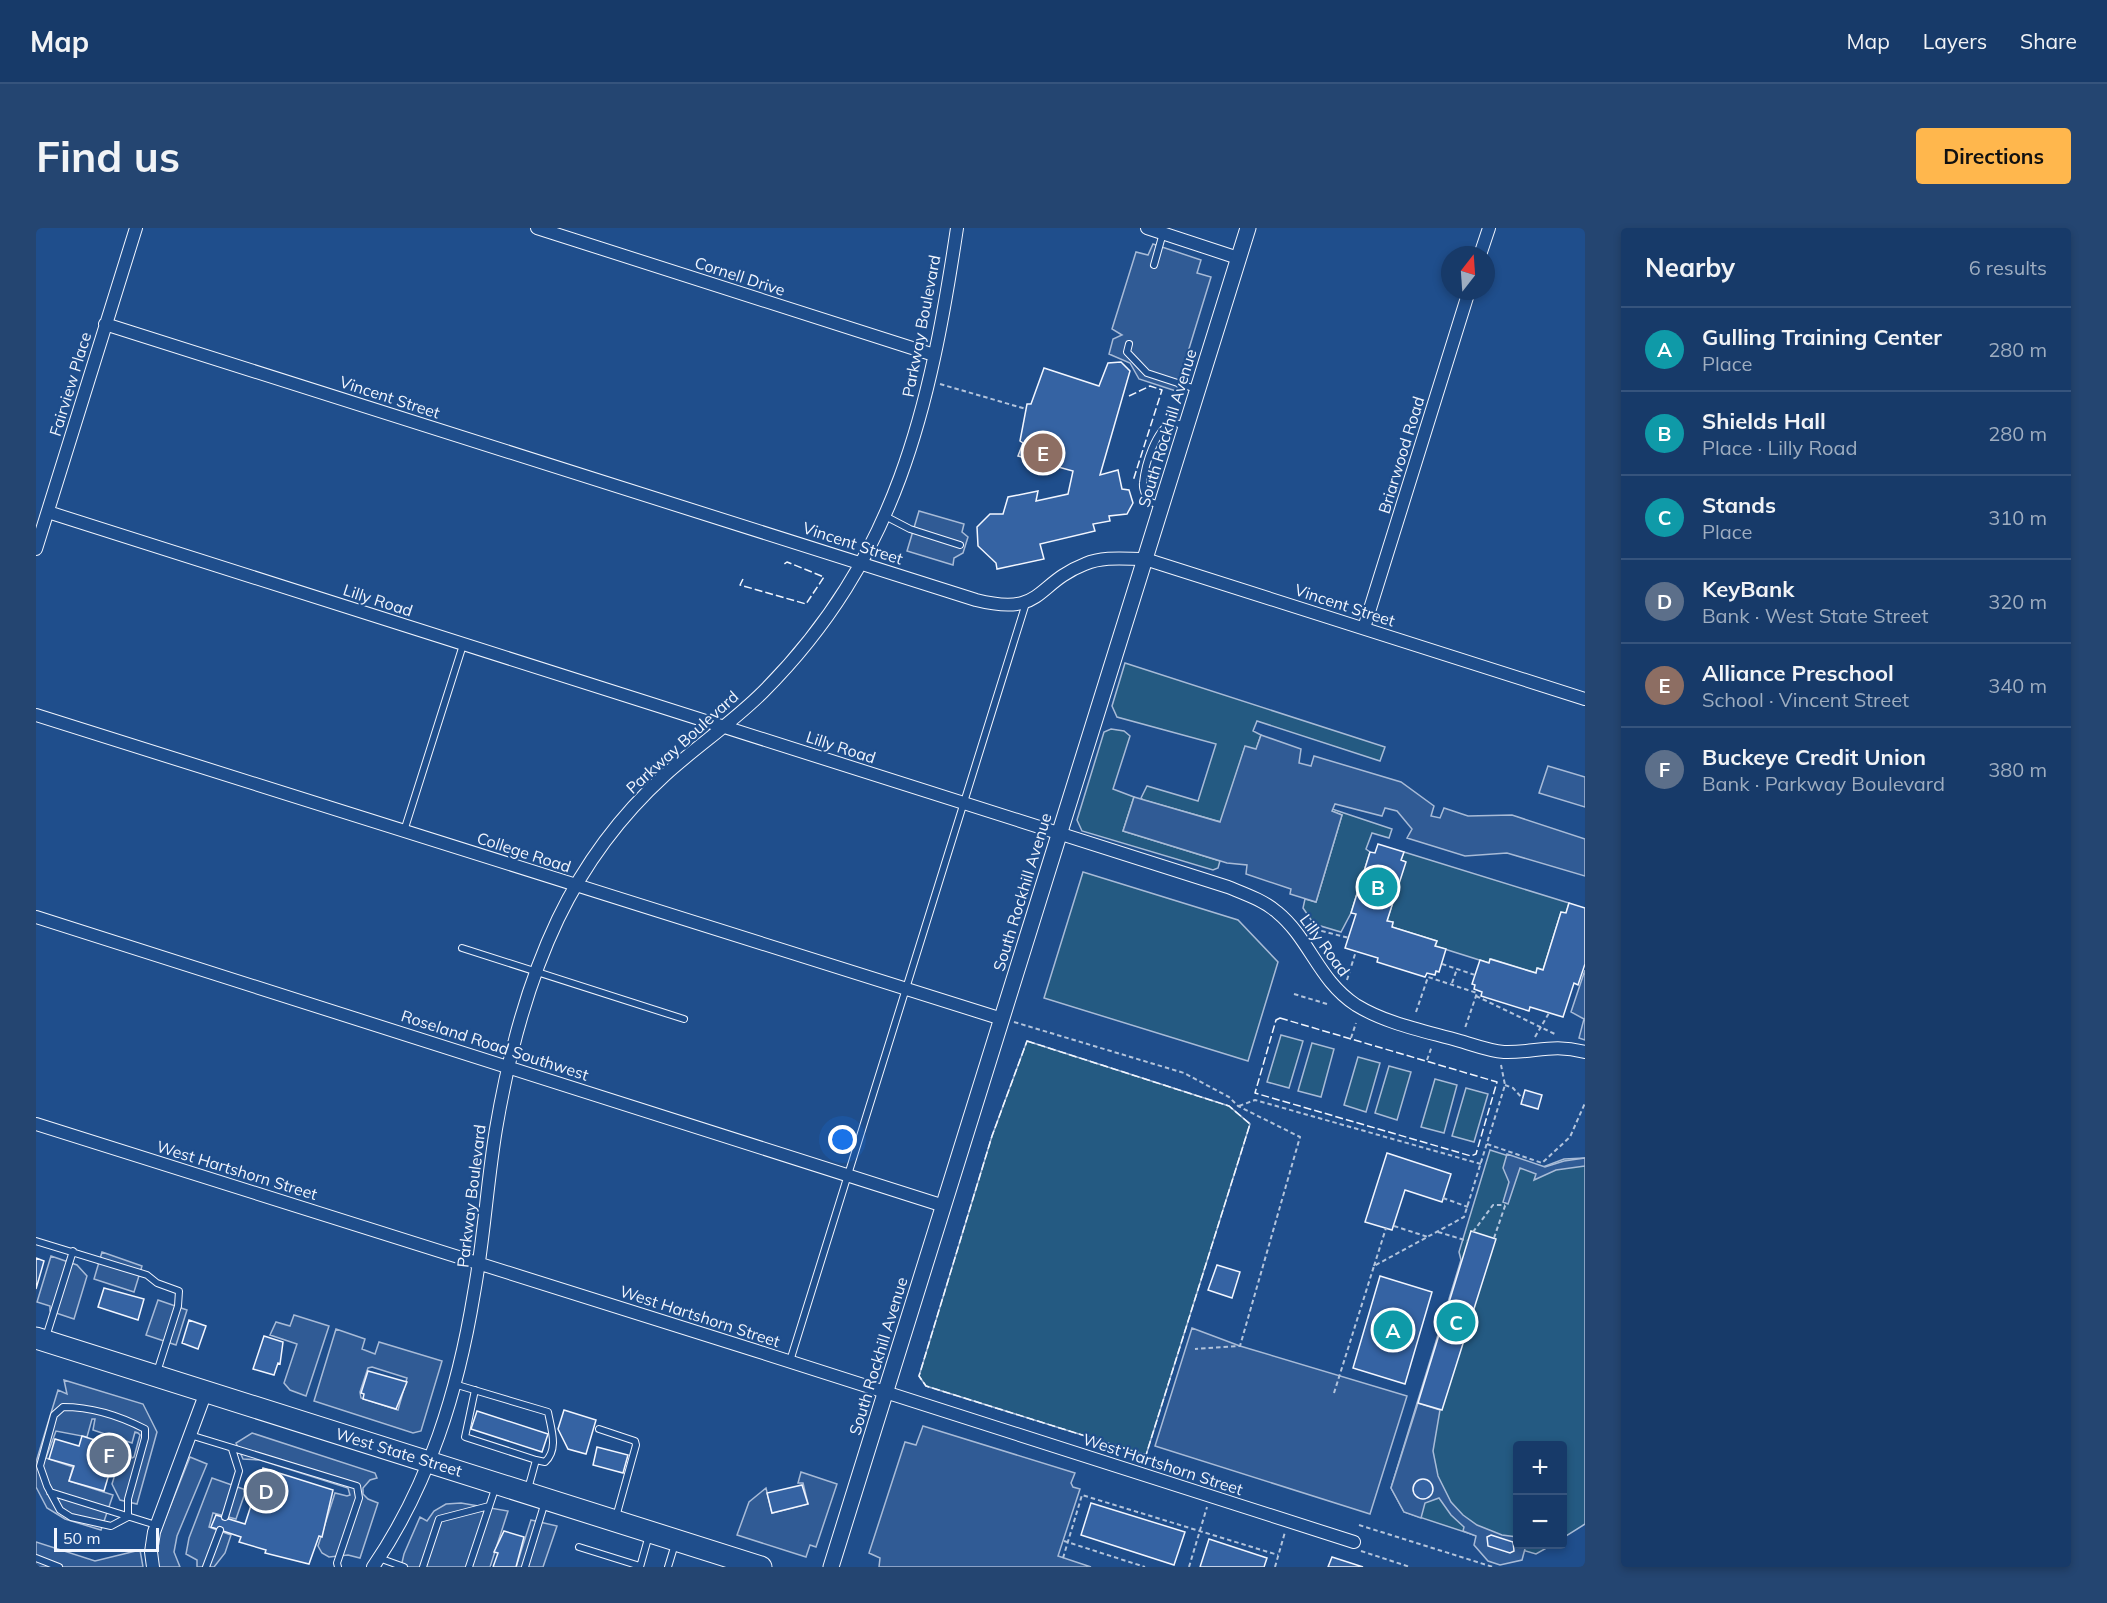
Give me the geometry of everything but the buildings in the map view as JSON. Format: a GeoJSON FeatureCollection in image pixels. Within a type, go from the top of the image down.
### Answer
{"type":"FeatureCollection","features":[{"type":"Feature","properties":{"kind":"highway","name":"West State Street"},"geometry":{"type":"LineString","coordinates":[[40,1340],[536,1495],[676,1540],[713,1556],[758,1567]]}},
{"type":"Feature","properties":{"kind":"street","name":"Fairview Place"},"geometry":{"type":"LineString","coordinates":[[36,549],[136,228]]}},
{"type":"Feature","properties":{"kind":"street","name":"Cornell Drive"},"geometry":{"type":"LineString","coordinates":[[537,228],[934,355]]}},
{"type":"Feature","properties":{"kind":"street","name":"Parkway Boulevard"},"geometry":{"type":"LineString","coordinates":[[376,1562],[430,1462],[454,1384],[479,1263],[495,1132],[508,1067],[537,974],[557,920],[605,840],[638,802],[762,693],[824,621],[861,563],[885,516],[910,452],[934,355],[957,228]]}},
{"type":"Feature","properties":{"kind":"street"},"geometry":{"type":"LineString","coordinates":[[1146,228],[1238,258]]}},
{"type":"Feature","properties":{"kind":"street","name":"South Rockhill Avenue"},"geometry":{"type":"LineString","coordinates":[[831,1567],[1248,228]]}},
{"type":"Feature","properties":{"kind":"street"},"geometry":{"type":"LineString","coordinates":[[1483,246],[1489,228]]}},
{"type":"Feature","properties":{"kind":"street","name":"Briarwood Road"},"geometry":{"type":"LineString","coordinates":[[1364,628],[1466,300]]}},
{"type":"Feature","properties":{"kind":"street","name":"Vincent Street"},"geometry":{"type":"LineString","coordinates":[[105,324],[997,605],[1026,603],[1086,563],[1108,558],[1145,560],[1584,696]]}},
{"type":"Feature","properties":{"kind":"street","name":"Lilly Road"},"geometry":{"type":"LineString","coordinates":[[48,512],[1255,897],[1277,911],[1288,923],[1326,979],[1357,1005],[1399,1023],[1497,1051],[1524,1051],[1549,1047],[1585,1053]]}},
{"type":"Feature","properties":{"kind":"street","name":"College Road"},"geometry":{"type":"LineString","coordinates":[[36,715],[1002,1019]]}},
{"type":"Feature","properties":{"kind":"street","name":"Roseland Road Southwest"},"geometry":{"type":"LineString","coordinates":[[36,917],[944,1206]]}},
{"type":"Feature","properties":{"kind":"street","name":"West Hartshorn Street"},"geometry":{"type":"LineString","coordinates":[[36,1124],[1354,1542]]}},
{"type":"Feature","properties":{"kind":"street"},"geometry":{"type":"LineString","coordinates":[[153,1567],[152,1542],[157,1525],[206,1392]]}},
{"type":"Feature","properties":{"kind":"lane"},"geometry":{"type":"LineString","coordinates":[[1154,265],[1163,233]]}},
{"type":"Feature","properties":{"kind":"lane"},"geometry":{"type":"LineString","coordinates":[[1129,344],[1127,352],[1147,373],[1198,389]]}},
{"type":"Feature","properties":{"kind":"lane"},"geometry":{"type":"LineString","coordinates":[[1162,506],[1148,501],[1142,485],[1157,435],[1162,427],[1172,422],[1186,427]]}},
{"type":"Feature","properties":{"kind":"lane"},"geometry":{"type":"LineString","coordinates":[[885,516],[910,529],[960,545]]}},
{"type":"Feature","properties":{"kind":"lane"},"geometry":{"type":"LineString","coordinates":[[790,1362],[1026,603]]}},
{"type":"Feature","properties":{"kind":"lane"},"geometry":{"type":"LineString","coordinates":[[404,831],[463,645]]}},
{"type":"Feature","properties":{"kind":"lane"},"geometry":{"type":"LineString","coordinates":[[462,948],[537,974],[684,1019]]}},
{"type":"Feature","properties":{"kind":"lane"},"geometry":{"type":"LineString","coordinates":[[36,1241],[147,1275],[157,1283],[178,1291],[178,1306],[156,1376]]}},
{"type":"Feature","properties":{"kind":"lane"},"geometry":{"type":"LineString","coordinates":[[40,1340],[73,1251]]}},
{"type":"Feature","properties":{"kind":"lane"},"geometry":{"type":"LineString","coordinates":[[454,1384],[475,1390],[548,1413],[554,1442],[549,1459],[545,1462],[536,1460],[465,1437],[475,1390]]}},
{"type":"Feature","properties":{"kind":"lane"},"geometry":{"type":"LineString","coordinates":[[63,1407],[79,1407],[127,1420],[145,1429],[145,1437],[128,1499],[128,1517],[111,1526],[71,1516],[60,1510],[40,1466],[54,1415],[63,1407]]}},
{"type":"Feature","properties":{"kind":"lane"},"geometry":{"type":"LineString","coordinates":[[599,1429],[635,1441],[636,1445],[615,1521]]}},
{"type":"Feature","properties":{"kind":"lane"},"geometry":{"type":"LineString","coordinates":[[190,1435],[232,1449],[275,1459],[357,1486],[359,1498],[337,1563],[338,1567]]}},
{"type":"Feature","properties":{"kind":"lane"},"geometry":{"type":"LineString","coordinates":[[225,1518],[239,1471],[232,1449]]}},
{"type":"Feature","properties":{"kind":"lane"},"geometry":{"type":"LineString","coordinates":[[525,1567],[536,1495],[536,1460]]}},
{"type":"Feature","properties":{"kind":"lane"},"geometry":{"type":"LineString","coordinates":[[469,1567],[497,1483]]}},
{"type":"Feature","properties":{"kind":"lane"},"geometry":{"type":"LineString","coordinates":[[50,1492],[157,1525]]}},
{"type":"Feature","properties":{"kind":"lane"},"geometry":{"type":"LineString","coordinates":[[423,1567],[439,1519],[489,1506]]}},
{"type":"Feature","properties":{"kind":"lane"},"geometry":{"type":"LineString","coordinates":[[206,1567],[220,1530]]}},
{"type":"Feature","properties":{"kind":"lane"},"geometry":{"type":"LineString","coordinates":[[579,1547],[640,1567],[650,1532]]}},
{"type":"Feature","properties":{"kind":"lane"},"geometry":{"type":"LineString","coordinates":[[668,1567],[676,1540]]}},
{"type":"Feature","properties":{"kind":"lane"},"geometry":{"type":"LineString","coordinates":[[36,1558],[59,1567]]}},
{"type":"Feature","properties":{"kind":"lane"},"geometry":{"type":"LineString","coordinates":[[376,1562],[404,1567]]}},
{"type":"Feature","properties":{"kind":"path"},"geometry":{"type":"LineString","coordinates":[[928,381],[1026,409]]}},
{"type":"Feature","properties":{"kind":"path"},"geometry":{"type":"LineString","coordinates":[[1314,929],[1348,938]]}},
{"type":"Feature","properties":{"kind":"path"},"geometry":{"type":"LineString","coordinates":[[1347,980],[1356,951]]}},
{"type":"Feature","properties":{"kind":"path"},"geometry":{"type":"LineString","coordinates":[[1442,964],[1475,975]]}},
{"type":"Feature","properties":{"kind":"path"},"geometry":{"type":"LineString","coordinates":[[1452,985],[1457,969]]}},
{"type":"Feature","properties":{"kind":"path"},"geometry":{"type":"LineString","coordinates":[[1416,1012],[1428,976],[1477,993],[1476,996],[1557,1035]]}},
{"type":"Feature","properties":{"kind":"path"},"geometry":{"type":"LineString","coordinates":[[1294,994],[1327,1004]]}},
{"type":"Feature","properties":{"kind":"path"},"geometry":{"type":"LineString","coordinates":[[1464,1030],[1476,996]]}},
{"type":"Feature","properties":{"kind":"path"},"geometry":{"type":"LineString","coordinates":[[1535,1037],[1549,1013]]}},
{"type":"Feature","properties":{"kind":"path"},"geometry":{"type":"LineString","coordinates":[[1002,1019],[1184,1073],[1229,1096],[1238,1106],[1300,1137],[1240,1346],[1195,1349]]}},
{"type":"Feature","properties":{"kind":"path"},"geometry":{"type":"LineString","coordinates":[[1351,1038],[1356,1023]]}},
{"type":"Feature","properties":{"kind":"path"},"geometry":{"type":"LineString","coordinates":[[1374,1266],[1464,1217],[1505,1085],[1497,1051]]}},
{"type":"Feature","properties":{"kind":"path"},"geometry":{"type":"LineString","coordinates":[[1505,1085],[1513,1088],[1523,1099]]}},
{"type":"Feature","properties":{"kind":"path"},"geometry":{"type":"LineString","coordinates":[[1238,1106],[1255,1100],[1481,1164]]}},
{"type":"Feature","properties":{"kind":"path"},"geometry":{"type":"LineString","coordinates":[[1487,1144],[1542,1162],[1570,1137],[1585,1103]]}},
{"type":"Feature","properties":{"kind":"path"},"geometry":{"type":"LineString","coordinates":[[1443,1198],[1468,1207]]}},
{"type":"Feature","properties":{"kind":"path"},"geometry":{"type":"LineString","coordinates":[[1473,1232],[1493,1205],[1505,1204],[1494,1238]]}},
{"type":"Feature","properties":{"kind":"path"},"geometry":{"type":"LineString","coordinates":[[1394,1226],[1429,1237]]}},
{"type":"Feature","properties":{"kind":"path"},"geometry":{"type":"LineString","coordinates":[[1334,1393],[1386,1228]]}},
{"type":"Feature","properties":{"kind":"path"},"geometry":{"type":"LineString","coordinates":[[1438,1232],[1468,1241]]}},
{"type":"Feature","properties":{"kind":"path"},"geometry":{"type":"LineString","coordinates":[[1063,1558],[1066,1541],[1083,1495],[1278,1556]]}},
{"type":"Feature","properties":{"kind":"path"},"geometry":{"type":"LineString","coordinates":[[1189,1567],[1210,1496]]}},
{"type":"Feature","properties":{"kind":"path"},"geometry":{"type":"LineString","coordinates":[[1275,1567],[1288,1521]]}},
{"type":"Feature","properties":{"kind":"path"},"geometry":{"type":"LineString","coordinates":[[1359,1525],[1493,1567],[1494,1563]]}},
{"type":"Feature","properties":{"kind":"path"},"geometry":{"type":"LineString","coordinates":[[1066,1541],[1145,1567]]}},
{"type":"Feature","properties":{"kind":"path"},"geometry":{"type":"LineString","coordinates":[[1354,1542],[1361,1551],[1410,1567]]}},
{"type":"Feature","properties":{"kind":"shaded area"},"geometry":{"type":"Polygon","coordinates":[[[1153,244],[1201,260],[1197,273],[1211,277],[1176,391],[1139,379],[1130,363],[1109,354],[1113,339],[1122,335],[1112,329],[1136,252],[1148,255],[1153,244]]]}},
{"type":"Feature","properties":{"kind":"shaded area"},"geometry":{"type":"Polygon","coordinates":[[[919,511],[964,524],[962,532],[968,537],[963,553],[954,558],[953,565],[907,551],[919,511]]]}},
{"type":"Feature","properties":{"kind":"shaded area"},"geometry":{"type":"Polygon","coordinates":[[[1125,663],[1385,747],[1380,761],[1257,721],[1253,731],[1261,735],[1256,750],[1245,747],[1221,822],[1143,800],[1141,798],[1147,786],[1198,801],[1216,744],[1117,717],[1112,706],[1125,663]]]}},
{"type":"Feature","properties":{"kind":"shaded area"},"geometry":{"type":"Polygon","coordinates":[[[1111,729],[1124,731],[1130,736],[1113,789],[1134,797],[1123,831],[1220,861],[1218,868],[1213,870],[1082,831],[1077,820],[1104,732],[1111,729]]]}},
{"type":"Feature","properties":{"kind":"shaded area"},"geometry":{"type":"Polygon","coordinates":[[[1261,735],[1301,749],[1299,763],[1311,766],[1314,756],[1401,782],[1434,806],[1431,816],[1440,818],[1444,808],[1468,816],[1512,815],[1585,839],[1585,876],[1507,853],[1465,856],[1407,838],[1412,829],[1397,811],[1385,808],[1382,816],[1335,804],[1332,811],[1342,815],[1316,902],[1290,894],[1291,889],[1246,874],[1247,865],[1227,863],[1123,831],[1134,797],[1220,822],[1245,746],[1256,749],[1261,735]]]}},
{"type":"Feature","properties":{"kind":"shaded area"},"geometry":{"type":"Polygon","coordinates":[[[1548,766],[1585,777],[1585,807],[1539,793],[1548,766]]]}},
{"type":"Feature","properties":{"kind":"shaded area"},"geometry":{"type":"Polygon","coordinates":[[[1332,809],[1392,829],[1389,838],[1372,833],[1366,849],[1370,852],[1351,913],[1341,932],[1314,924],[1303,908],[1305,899],[1316,902],[1342,815],[1331,811],[1332,809]]]}},
{"type":"Feature","properties":{"kind":"shaded area"},"geometry":{"type":"Polygon","coordinates":[[[1404,852],[1569,903],[1566,913],[1561,912],[1543,970],[1538,968],[1536,973],[1491,959],[1489,963],[1435,946],[1437,941],[1392,927],[1393,922],[1387,921],[1405,862],[1401,860],[1404,852]]]}},
{"type":"Feature","properties":{"kind":"shaded area"},"geometry":{"type":"Polygon","coordinates":[[[1083,872],[1238,920],[1278,962],[1248,1061],[1044,998],[1083,872]]]}},
{"type":"Feature","properties":{"kind":"shaded area"},"geometry":{"type":"Polygon","coordinates":[[[1585,970],[1585,1040],[1579,1038],[1584,1019],[1571,1012],[1585,970]]]}},
{"type":"Feature","properties":{"kind":"shaded area"},"geometry":{"type":"Polygon","coordinates":[[[1281,1035],[1303,1041],[1289,1088],[1267,1082],[1281,1035]]]}},
{"type":"Feature","properties":{"kind":"shaded area"},"geometry":{"type":"Polygon","coordinates":[[[1027,1041],[1229,1106],[1250,1124],[1146,1455],[926,1386],[919,1376],[992,1136],[1027,1041]]]}},
{"type":"Feature","properties":{"kind":"shaded area"},"geometry":{"type":"Polygon","coordinates":[[[1312,1043],[1334,1049],[1321,1097],[1298,1091],[1312,1043]]]}},
{"type":"Feature","properties":{"kind":"shaded area"},"geometry":{"type":"Polygon","coordinates":[[[1358,1057],[1380,1063],[1366,1112],[1344,1105],[1358,1057]]]}},
{"type":"Feature","properties":{"kind":"shaded area"},"geometry":{"type":"Polygon","coordinates":[[[1389,1066],[1411,1072],[1397,1120],[1375,1113],[1389,1066]]]}},
{"type":"Feature","properties":{"kind":"shaded area"},"geometry":{"type":"Polygon","coordinates":[[[1435,1079],[1457,1085],[1444,1133],[1421,1127],[1435,1079]]]}},
{"type":"Feature","properties":{"kind":"shaded area"},"geometry":{"type":"Polygon","coordinates":[[[1466,1088],[1488,1094],[1474,1142],[1452,1136],[1466,1088]]]}},
{"type":"Feature","properties":{"kind":"shaded area"},"geometry":{"type":"Polygon","coordinates":[[[1490,1150],[1543,1167],[1564,1159],[1585,1158],[1585,1524],[1567,1535],[1567,1441],[1513,1441],[1513,1542],[1491,1535],[1486,1539],[1404,1512],[1391,1488],[1461,1260],[1459,1252],[1490,1150]]]}},
{"type":"Feature","properties":{"kind":"shaded area"},"geometry":{"type":"Polygon","coordinates":[[[1507,1154],[1545,1167],[1585,1158],[1585,1166],[1556,1170],[1534,1180],[1536,1174],[1520,1168],[1508,1204],[1503,1202],[1509,1182],[1503,1168],[1507,1154]]]}},
{"type":"Feature","properties":{"kind":"shaded area"},"geometry":{"type":"Polygon","coordinates":[[[102,1252],[142,1266],[134,1292],[94,1279],[102,1252]]]}},
{"type":"Feature","properties":{"kind":"shaded area"},"geometry":{"type":"Polygon","coordinates":[[[51,1256],[77,1265],[87,1276],[74,1319],[50,1311],[50,1306],[37,1302],[51,1256]]]}},
{"type":"Feature","properties":{"kind":"shaded area"},"geometry":{"type":"Polygon","coordinates":[[[158,1300],[187,1310],[176,1345],[146,1335],[158,1300]]]}},
{"type":"Feature","properties":{"kind":"shaded area"},"geometry":{"type":"Polygon","coordinates":[[[294,1315],[329,1326],[306,1396],[290,1390],[284,1383],[297,1344],[270,1335],[276,1322],[290,1326],[294,1315]]]}},
{"type":"Feature","properties":{"kind":"shaded area"},"geometry":{"type":"Polygon","coordinates":[[[1192,1328],[1240,1346],[1407,1396],[1370,1514],[1155,1446],[1192,1328]]]}},
{"type":"Feature","properties":{"kind":"shaded area"},"geometry":{"type":"Polygon","coordinates":[[[336,1329],[365,1339],[362,1349],[375,1354],[379,1342],[442,1361],[421,1431],[413,1433],[314,1401],[336,1329]],[[372,1367],[368,1368],[360,1392],[361,1398],[398,1410],[407,1378],[372,1367]]]}},
{"type":"Feature","properties":{"kind":"shaded area"},"geometry":{"type":"Polygon","coordinates":[[[64,1380],[143,1404],[157,1432],[137,1504],[120,1500],[112,1484],[124,1445],[132,1458],[134,1457],[140,1435],[138,1433],[135,1432],[132,1443],[93,1430],[95,1419],[92,1419],[87,1437],[56,1431],[46,1458],[73,1467],[69,1481],[113,1495],[101,1530],[65,1519],[47,1508],[36,1487],[36,1462],[58,1390],[67,1394],[64,1380]]]}},
{"type":"Feature","properties":{"kind":"shaded area"},"geometry":{"type":"Polygon","coordinates":[[[1418,1403],[1440,1410],[1433,1451],[1438,1476],[1451,1502],[1477,1525],[1502,1535],[1513,1536],[1513,1549],[1525,1549],[1522,1560],[1500,1565],[1488,1561],[1474,1545],[1476,1536],[1463,1531],[1464,1527],[1451,1515],[1439,1498],[1425,1503],[1421,1518],[1404,1512],[1391,1488],[1418,1403]]]}},
{"type":"Feature","properties":{"kind":"shaded area"},"geometry":{"type":"Polygon","coordinates":[[[923,1426],[1075,1473],[1071,1483],[1073,1487],[1080,1489],[1058,1556],[1091,1567],[879,1567],[880,1558],[869,1553],[905,1442],[916,1445],[923,1426]]]}},
{"type":"Feature","properties":{"kind":"shaded area"},"geometry":{"type":"Polygon","coordinates":[[[252,1433],[375,1473],[377,1478],[370,1480],[363,1488],[363,1494],[368,1499],[378,1503],[360,1558],[348,1555],[329,1557],[322,1553],[318,1546],[335,1493],[350,1495],[348,1488],[260,1460],[243,1459],[236,1443],[252,1433]]]}},
{"type":"Feature","properties":{"kind":"shaded area"},"geometry":{"type":"Polygon","coordinates":[[[190,1457],[207,1464],[177,1536],[174,1552],[180,1567],[158,1567],[156,1552],[158,1537],[190,1457]]]}},
{"type":"Feature","properties":{"kind":"shaded area"},"geometry":{"type":"Polygon","coordinates":[[[801,1472],[837,1484],[816,1547],[810,1545],[806,1557],[737,1535],[749,1502],[766,1488],[772,1513],[808,1504],[803,1483],[798,1483],[801,1472]]]}},
{"type":"Feature","properties":{"kind":"shaded area"},"geometry":{"type":"Polygon","coordinates":[[[212,1478],[246,1490],[236,1519],[213,1513],[209,1527],[231,1535],[225,1553],[214,1567],[197,1567],[197,1560],[186,1554],[189,1538],[212,1478]]]}},
{"type":"Feature","properties":{"kind":"shaded area"},"geometry":{"type":"Polygon","coordinates":[[[461,1503],[508,1511],[490,1567],[401,1567],[404,1554],[420,1517],[427,1521],[434,1511],[446,1504],[461,1503]]]}},
{"type":"Feature","properties":{"kind":"shaded area"},"geometry":{"type":"Polygon","coordinates":[[[531,1520],[557,1526],[543,1567],[516,1567],[531,1520]]]}},
{"type":"Feature","properties":{"kind":"shaded area"},"geometry":{"type":"Polygon","coordinates":[[[36,1542],[95,1561],[140,1550],[143,1567],[36,1567],[36,1542]]]}},
{"type":"Feature","properties":{"kind":"shaded area"},"geometry":{"type":"Polygon","coordinates":[[[1518,1549],[1545,1549],[1536,1554],[1518,1549]]]}},
{"type":"Feature","properties":{"kind":"fence"},"geometry":{"type":"LineString","coordinates":[[1129,396],[1150,386],[1162,390],[1133,481]]}},
{"type":"Feature","properties":{"kind":"fence"},"geometry":{"type":"LineString","coordinates":[[743,579],[740,585],[806,604],[824,577],[787,562],[783,565]]}},
{"type":"Feature","properties":{"kind":"fence"},"geometry":{"type":"LineString","coordinates":[[1280,1018],[1497,1082],[1476,1154],[1471,1156],[1255,1093],[1276,1020],[1280,1018]]}},
{"type":"Feature","properties":{"kind":"fence"},"geometry":{"type":"LineString","coordinates":[[1027,1041],[1229,1106],[1250,1124],[1146,1455],[926,1386],[919,1376],[992,1136],[1027,1041]]}},
{"type":"Feature","properties":{"kind":"place","name":"Alliance Preschool"},"geometry":{"type":"Point","coordinates":[1043,453]}},
{"type":"Feature","properties":{"kind":"place","name":"Shields Hall"},"geometry":{"type":"Point","coordinates":[1378,887]}},
{"type":"Feature","properties":{"kind":"place","name":"Stands"},"geometry":{"type":"Point","coordinates":[1456,1322]}},
{"type":"Feature","properties":{"kind":"place","name":"Gulling Training Center"},"geometry":{"type":"Point","coordinates":[1393,1330]}},
{"type":"Feature","properties":{"kind":"place","name":"Buckeye Credit Union"},"geometry":{"type":"Point","coordinates":[109,1455]}},
{"type":"Feature","properties":{"kind":"place","name":"KeyBank"},"geometry":{"type":"Point","coordinates":[266,1491]}}]}
